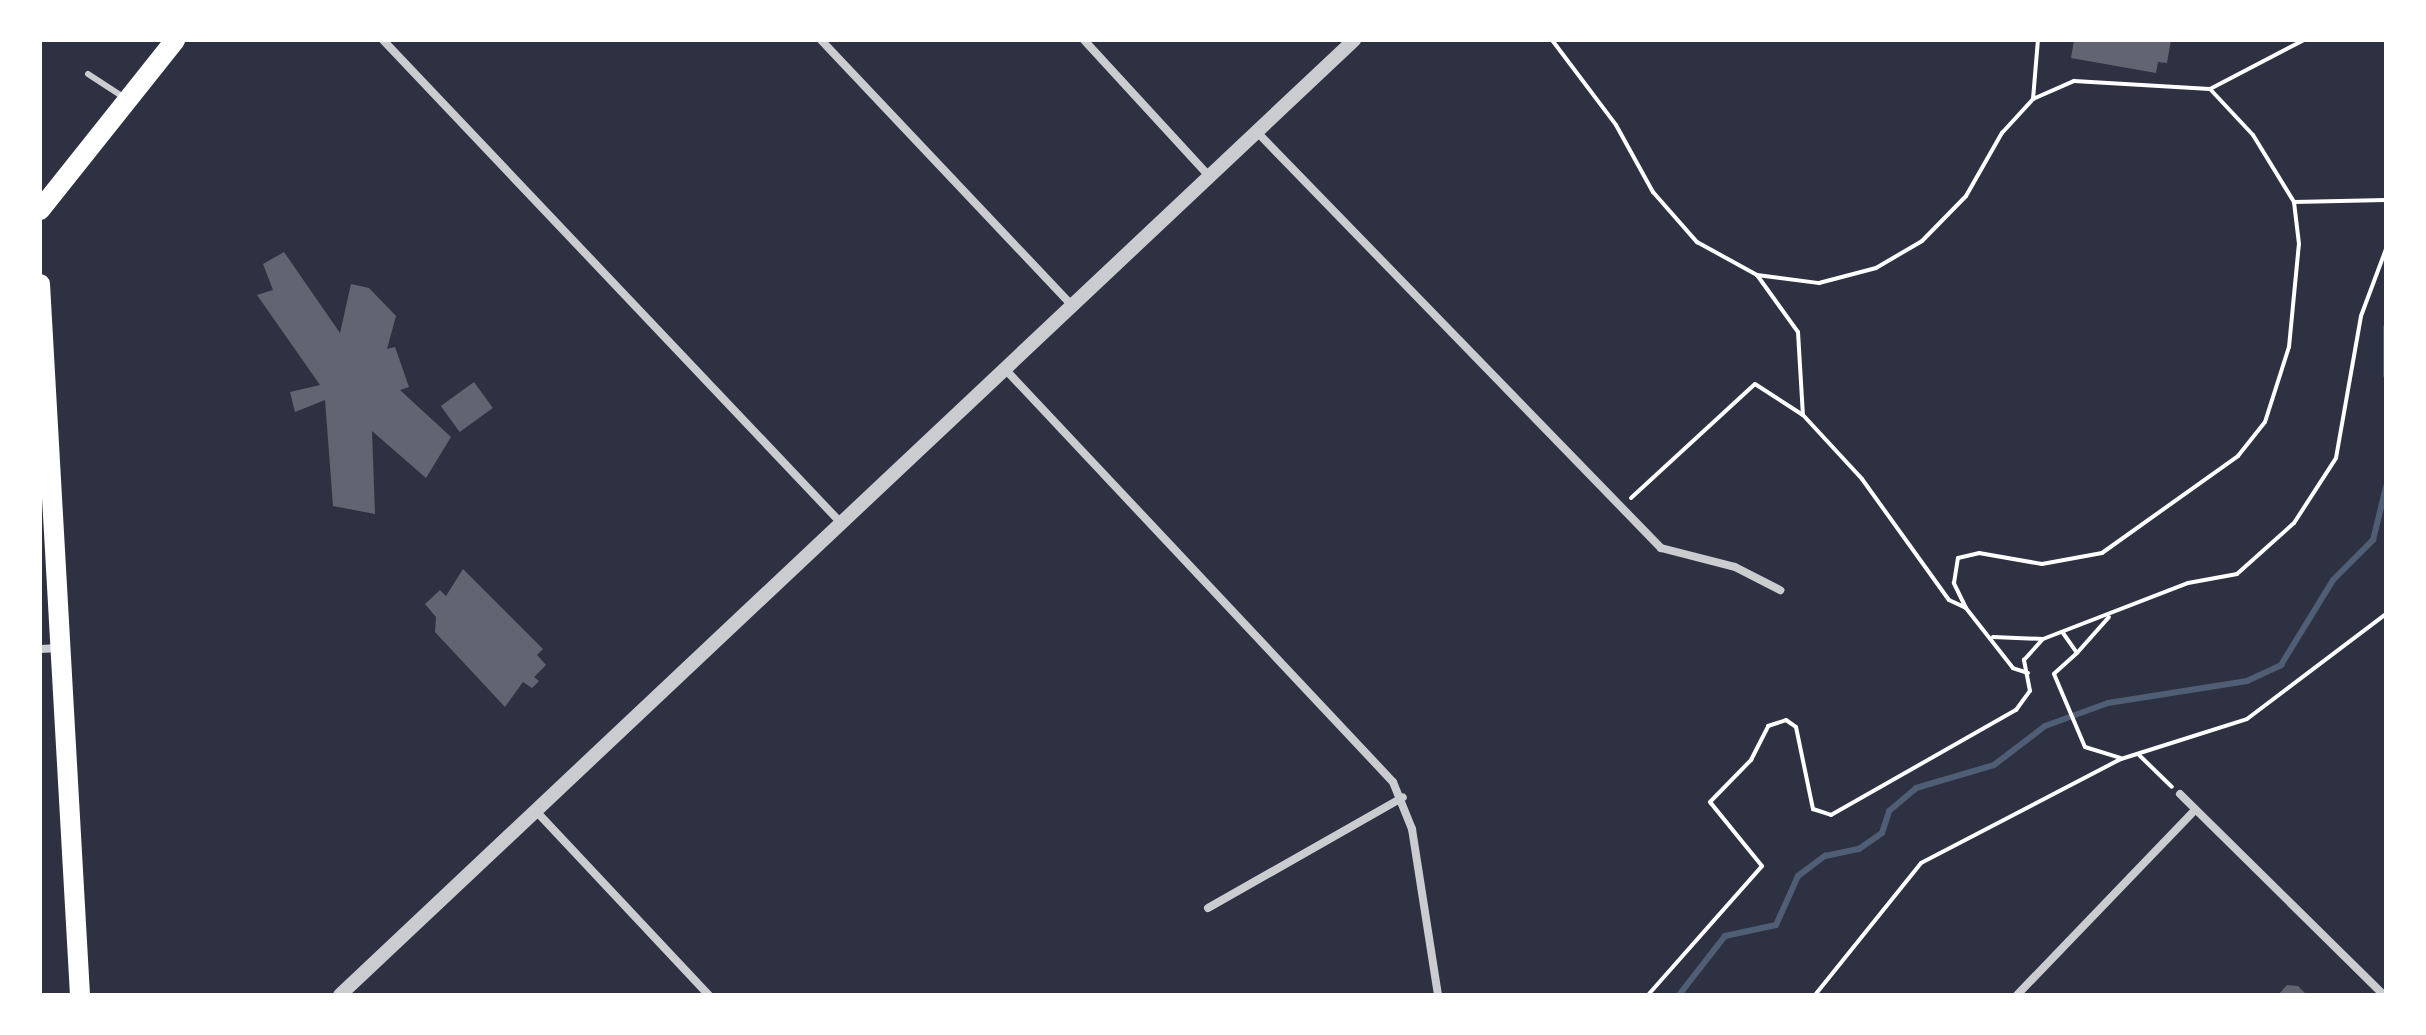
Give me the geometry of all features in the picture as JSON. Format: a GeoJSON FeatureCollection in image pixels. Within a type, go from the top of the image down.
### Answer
{"type":"FeatureCollection","features":[{"type":"Feature","properties":{"kind":"main road"},"geometry":{"type":"LineString","coordinates":[[40,210],[175,40]]}},
{"type":"Feature","properties":{"kind":"main road"},"geometry":{"type":"LineString","coordinates":[[40,284],[65,648],[80,995]]}},
{"type":"Feature","properties":{"kind":"street"},"geometry":{"type":"LineString","coordinates":[[383,40],[841,523]]}},
{"type":"Feature","properties":{"kind":"street"},"geometry":{"type":"LineString","coordinates":[[821,40],[1072,305]]}},
{"type":"Feature","properties":{"kind":"street"},"geometry":{"type":"LineString","coordinates":[[1084,40],[1209,176]]}},
{"type":"Feature","properties":{"kind":"street"},"geometry":{"type":"LineString","coordinates":[[340,995],[1354,40]]}},
{"type":"Feature","properties":{"kind":"street"},"geometry":{"type":"LineString","coordinates":[[1257,132],[1661,548],[1735,567],[1780,590]]}},
{"type":"Feature","properties":{"kind":"street"},"geometry":{"type":"LineString","coordinates":[[1004,368],[1403,797],[1438,995]]}},
{"type":"Feature","properties":{"kind":"street"},"geometry":{"type":"LineString","coordinates":[[40,649],[65,648]]}},
{"type":"Feature","properties":{"kind":"street"},"geometry":{"type":"LineString","coordinates":[[2180,794],[2384,995]]}},
{"type":"Feature","properties":{"kind":"street"},"geometry":{"type":"LineString","coordinates":[[1208,908],[1403,797]]}},
{"type":"Feature","properties":{"kind":"street"},"geometry":{"type":"LineString","coordinates":[[535,810],[709,995]]}},
{"type":"Feature","properties":{"kind":"street"},"geometry":{"type":"LineString","coordinates":[[2017,995],[2195,810]]}},
{"type":"Feature","properties":{"kind":"lane"},"geometry":{"type":"LineString","coordinates":[[88,74],[126,100]]}},
{"type":"Feature","properties":{"kind":"path"},"geometry":{"type":"LineString","coordinates":[[1552,40],[1674,219],[1712,253],[1757,275],[1819,283],[1902,255],[1966,196],[2002,133],[2033,99],[2074,81],[2210,89],[2304,40]]}},
{"type":"Feature","properties":{"kind":"path"},"geometry":{"type":"LineString","coordinates":[[2033,99],[2038,40]]}},
{"type":"Feature","properties":{"kind":"path"},"geometry":{"type":"LineString","coordinates":[[2028,673],[2013,668],[1993,637],[1966,608],[1954,583],[1958,558],[1979,553],[2042,564],[2102,553],[2238,456],[2265,422],[2289,347],[2299,244],[2294,202],[2253,135],[2210,89]]}},
{"type":"Feature","properties":{"kind":"path"},"geometry":{"type":"LineString","coordinates":[[2294,202],[2386,200]]}},
{"type":"Feature","properties":{"kind":"path"},"geometry":{"type":"LineString","coordinates":[[1993,637],[2043,639],[2109,617],[2188,583],[2237,574],[2294,523],[2336,458],[2361,316],[2386,249]]}},
{"type":"Feature","properties":{"kind":"path"},"geometry":{"type":"LineString","coordinates":[[1757,275],[1798,332],[1803,415]]}},
{"type":"Feature","properties":{"kind":"path"},"geometry":{"type":"LineString","coordinates":[[1620,507],[1755,384],[1803,415],[1862,479],[1949,600],[1966,608]]}},
{"type":"Feature","properties":{"kind":"path"},"geometry":{"type":"LineString","coordinates":[[1815,995],[1921,863],[2121,759],[2247,719],[2386,614]]}},
{"type":"Feature","properties":{"kind":"path"},"geometry":{"type":"LineString","coordinates":[[2109,617],[2054,674],[2085,747],[2121,759]]}},
{"type":"Feature","properties":{"kind":"path"},"geometry":{"type":"LineString","coordinates":[[2063,633],[2077,653]]}},
{"type":"Feature","properties":{"kind":"path"},"geometry":{"type":"LineString","coordinates":[[1648,995],[1762,866],[1710,802],[1751,760],[1768,726],[1786,720],[1796,727],[1813,809],[1831,815],[2016,710],[2030,691],[2024,660],[2043,639]]}},
{"type":"Feature","properties":{"kind":"path"},"geometry":{"type":"LineString","coordinates":[[2137,754],[2180,794]]}},
{"type":"Feature","properties":{"kind":"building"},"geometry":{"type":"Polygon","coordinates":[[[2074,40],[2171,40],[2167,63],[2158,62],[2156,73],[2071,58],[2074,40]]]}},
{"type":"Feature","properties":{"kind":"building"},"geometry":{"type":"Polygon","coordinates":[[[284,252],[340,333],[351,284],[369,288],[396,316],[387,349],[395,347],[409,387],[400,390],[451,437],[426,478],[372,431],[375,514],[333,506],[325,400],[295,412],[290,392],[320,385],[257,295],[273,290],[263,264],[284,252]]]}},
{"type":"Feature","properties":{"kind":"building"},"geometry":{"type":"Polygon","coordinates":[[[474,382],[493,408],[460,432],[441,406],[474,382]]]}},
{"type":"Feature","properties":{"kind":"building"},"geometry":{"type":"Polygon","coordinates":[[[463,569],[543,649],[537,655],[546,665],[534,677],[539,681],[532,688],[523,682],[505,707],[435,632],[436,617],[425,604],[440,590],[446,596],[463,569]]]}},
{"type":"Feature","properties":{"kind":"building"},"geometry":{"type":"Polygon","coordinates":[[[2287,985],[2298,986],[2307,995],[2278,995],[2287,985]]]}},
{"type":"Feature","properties":{"kind":"waterway"},"geometry":{"type":"LineString","coordinates":[[2386,327],[2386,375]]}},
{"type":"Feature","properties":{"kind":"waterway"},"geometry":{"type":"LineString","coordinates":[[1679,995],[1725,936],[1776,925],[1798,876],[1825,856],[1859,849],[1882,833],[1889,811],[1916,788],[1994,765],[2045,726],[2108,703],[2247,681],[2281,665],[2333,580],[2373,540],[2386,487]]}}]}
